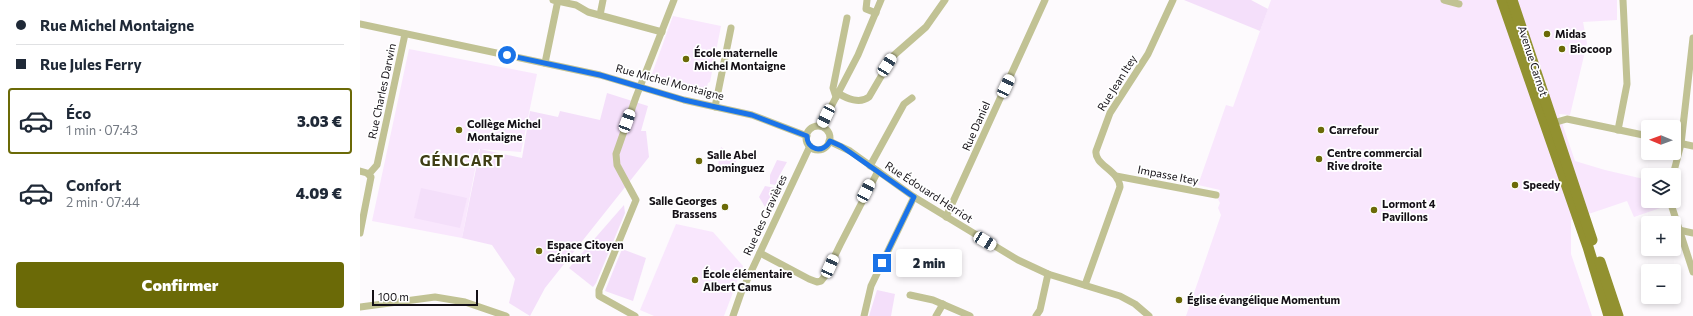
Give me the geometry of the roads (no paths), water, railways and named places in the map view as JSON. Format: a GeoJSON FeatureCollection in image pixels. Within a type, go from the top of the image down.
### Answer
{"type":"FeatureCollection","features":[{"type":"Feature","properties":{"kind":"main road","name":"Avenue Carnot"},"geometry":{"type":"LineString","coordinates":[[1502,0],[1536,95],[1579,225]]}},
{"type":"Feature","properties":{"kind":"main road","name":"Avenue Carnot"},"geometry":{"type":"LineString","coordinates":[[1512,0],[1594,245]]}},
{"type":"Feature","properties":{"kind":"main road"},"geometry":{"type":"LineString","coordinates":[[1579,225],[1604,316]]}},
{"type":"Feature","properties":{"kind":"main road"},"geometry":{"type":"LineString","coordinates":[[1579,225],[1588,247],[1609,316]]}},
{"type":"Feature","properties":{"kind":"main road"},"geometry":{"type":"LineString","coordinates":[[1594,245],[1614,316]]}},
{"type":"Feature","properties":{"kind":"main road"},"geometry":{"type":"LineString","coordinates":[[1594,245],[1618,316]]}},
{"type":"Feature","properties":{"kind":"street"},"geometry":{"type":"LineString","coordinates":[[545,63],[556,0],[576,5],[588,12],[662,32]]}},
{"type":"Feature","properties":{"kind":"street"},"geometry":{"type":"LineString","coordinates":[[600,15],[604,0]]}},
{"type":"Feature","properties":{"kind":"street"},"geometry":{"type":"LineString","coordinates":[[635,316],[603,299],[599,296],[599,290],[636,200],[617,164],[616,154],[640,86],[674,0]]}},
{"type":"Feature","properties":{"kind":"street"},"geometry":{"type":"LineString","coordinates":[[868,0],[866,8],[876,14]]}},
{"type":"Feature","properties":{"kind":"street"},"geometry":{"type":"LineString","coordinates":[[821,126],[858,55],[881,0]]}},
{"type":"Feature","properties":{"kind":"street"},"geometry":{"type":"LineString","coordinates":[[847,18],[832,88],[837,95],[845,98],[865,100],[869,97],[893,56],[926,27],[946,0]]}},
{"type":"Feature","properties":{"kind":"street","name":"Rue Daniel"},"geometry":{"type":"LineString","coordinates":[[946,217],[1045,0]]}},
{"type":"Feature","properties":{"kind":"street","name":"Rue Jean Itey"},"geometry":{"type":"LineString","coordinates":[[1116,176],[1098,160],[1095,155],[1096,151],[1110,113],[1148,54],[1173,0]]}},
{"type":"Feature","properties":{"kind":"street"},"geometry":{"type":"LineString","coordinates":[[1444,0],[1459,4]]}},
{"type":"Feature","properties":{"kind":"street"},"geometry":{"type":"LineString","coordinates":[[1618,130],[1627,84],[1623,0]]}},
{"type":"Feature","properties":{"kind":"street","name":"Rue Michel Montaigne"},"geometry":{"type":"LineString","coordinates":[[360,24],[600,75],[684,100],[752,115],[807,136]]}},
{"type":"Feature","properties":{"kind":"street"},"geometry":{"type":"LineString","coordinates":[[715,107],[731,28]]}},
{"type":"Feature","properties":{"kind":"street","name":"Rue Charles Darwin"},"geometry":{"type":"LineString","coordinates":[[369,174],[377,165],[405,34]]}},
{"type":"Feature","properties":{"kind":"street"},"geometry":{"type":"LineString","coordinates":[[1681,120],[1693,38]]}},
{"type":"Feature","properties":{"kind":"street"},"geometry":{"type":"LineString","coordinates":[[870,166],[904,104],[912,98]]}},
{"type":"Feature","properties":{"kind":"street"},"geometry":{"type":"LineString","coordinates":[[1553,123],[1567,119],[1641,135]]}},
{"type":"Feature","properties":{"kind":"street"},"geometry":{"type":"LineString","coordinates":[[821,126],[829,134],[830,141],[825,148],[817,149],[810,146],[807,136],[812,128],[821,126]]}},
{"type":"Feature","properties":{"kind":"street","name":"Rue Édouard Herriot"},"geometry":{"type":"LineString","coordinates":[[830,141],[850,151],[914,197],[1018,260],[1048,274],[1110,292],[1128,300],[1149,316]]}},
{"type":"Feature","properties":{"kind":"street"},"geometry":{"type":"LineString","coordinates":[[1681,144],[1693,146]]}},
{"type":"Feature","properties":{"kind":"street","name":"Rue des Gravières"},"geometry":{"type":"LineString","coordinates":[[733,316],[741,293],[810,146]]}},
{"type":"Feature","properties":{"kind":"street"},"geometry":{"type":"LineString","coordinates":[[360,171],[369,174],[372,177],[360,233]]}},
{"type":"Feature","properties":{"kind":"street"},"geometry":{"type":"LineString","coordinates":[[760,253],[809,279],[817,282],[821,281],[825,276],[878,172]]}},
{"type":"Feature","properties":{"kind":"street"},"geometry":{"type":"LineString","coordinates":[[1085,285],[1120,191],[1120,182],[1116,176]]}},
{"type":"Feature","properties":{"kind":"street","name":"Impasse Itey"},"geometry":{"type":"LineString","coordinates":[[1116,176],[1216,195]]}},
{"type":"Feature","properties":{"kind":"street"},"geometry":{"type":"LineString","coordinates":[[864,316],[871,286],[914,197]]}},
{"type":"Feature","properties":{"kind":"street"},"geometry":{"type":"LineString","coordinates":[[1681,230],[1693,233]]}},
{"type":"Feature","properties":{"kind":"street"},"geometry":{"type":"LineString","coordinates":[[1681,236],[1693,272]]}},
{"type":"Feature","properties":{"kind":"street"},"geometry":{"type":"LineString","coordinates":[[1036,316],[1040,310],[1048,274]]}},
{"type":"Feature","properties":{"kind":"street"},"geometry":{"type":"LineString","coordinates":[[910,294],[933,300],[970,316]]}},
{"type":"Feature","properties":{"kind":"street"},"geometry":{"type":"LineString","coordinates":[[360,307],[435,297],[465,302],[506,316]]}},
{"type":"Feature","properties":{"kind":"street"},"geometry":{"type":"LineString","coordinates":[[936,316],[943,304]]}},
{"type":"Feature","properties":{"kind":"place","name":"Midas"},"geometry":{"type":"Point","coordinates":[1547,34]}},
{"type":"Feature","properties":{"kind":"place","name":"Biocoop"},"geometry":{"type":"Point","coordinates":[1562,49]}},
{"type":"Feature","properties":{"kind":"place","name":"École maternelle Michel Montaigne"},"geometry":{"type":"Point","coordinates":[686,59]}},
{"type":"Feature","properties":{"kind":"place","name":"Collège Michel Montaigne"},"geometry":{"type":"Point","coordinates":[459,130]}},
{"type":"Feature","properties":{"kind":"place","name":"Carrefour"},"geometry":{"type":"Point","coordinates":[1321,130]}},
{"type":"Feature","properties":{"kind":"place","name":"Centre commercial Rive droite"},"geometry":{"type":"Point","coordinates":[1319,159]}},
{"type":"Feature","properties":{"kind":"place","name":"Salle Abel Dominguez"},"geometry":{"type":"Point","coordinates":[699,161]}},
{"type":"Feature","properties":{"kind":"place","name":"Speedy"},"geometry":{"type":"Point","coordinates":[1515,185]}},
{"type":"Feature","properties":{"kind":"place","name":"Salle Georges Brassens"},"geometry":{"type":"Point","coordinates":[725,207]}},
{"type":"Feature","properties":{"kind":"place","name":"Lormont 4 Pavillons"},"geometry":{"type":"Point","coordinates":[1374,210]}},
{"type":"Feature","properties":{"kind":"place","name":"Espace Citoyen Génicart"},"geometry":{"type":"Point","coordinates":[539,251]}},
{"type":"Feature","properties":{"kind":"place","name":"École élémentaire Albert Camus"},"geometry":{"type":"Point","coordinates":[695,280]}},
{"type":"Feature","properties":{"kind":"place","name":"Église évangélique Momentum"},"geometry":{"type":"Point","coordinates":[1179,300]}},
{"type":"Feature","properties":{"kind":"district","name":"GÉNICART"},"geometry":{"type":"Point","coordinates":[462,161]}}]}
